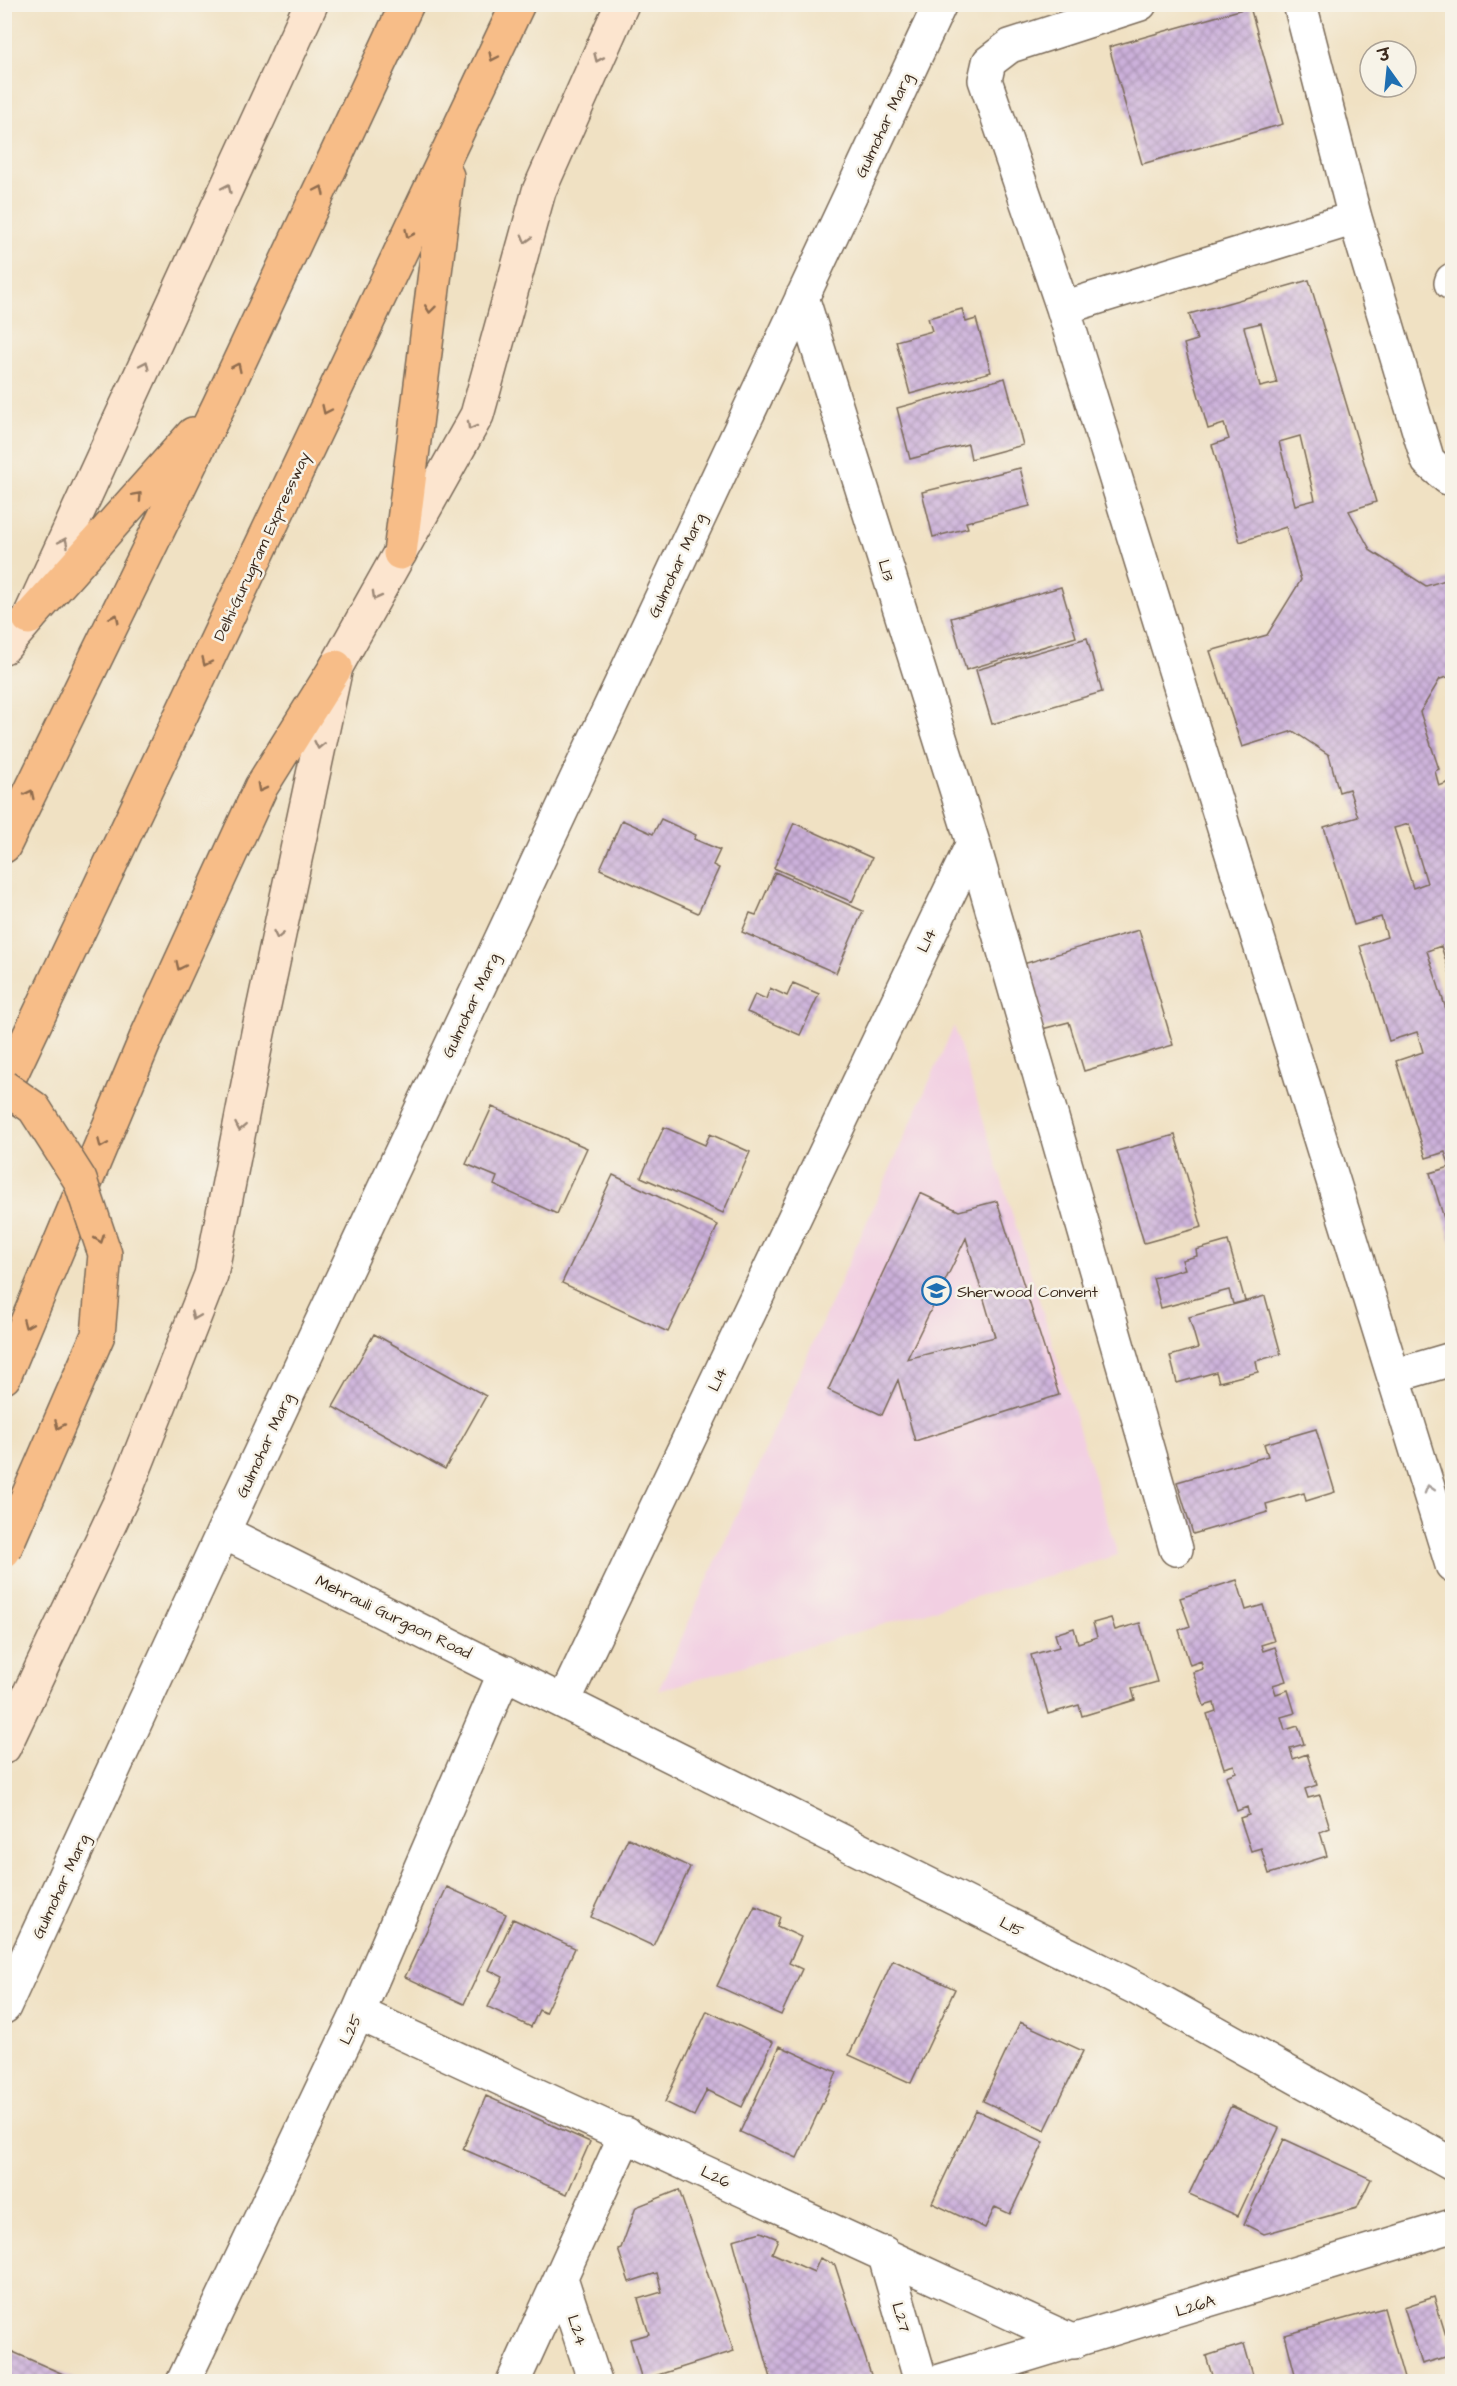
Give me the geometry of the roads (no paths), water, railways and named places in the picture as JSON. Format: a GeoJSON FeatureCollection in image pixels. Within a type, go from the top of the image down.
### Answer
{"type":"FeatureCollection","features":[{"type":"Feature","properties":{"kind":"main road"},"geometry":{"type":"LineString","coordinates":[[29,618],[310,4]]}},
{"type":"Feature","properties":{"kind":"main road"},"geometry":{"type":"LineString","coordinates":[[4,846],[219,405],[407,4]]}},
{"type":"Feature","properties":{"kind":"main road","name":"Delhi-Gurugram Expressway"},"geometry":{"type":"LineString","coordinates":[[4,1088],[518,4]]}},
{"type":"Feature","properties":{"kind":"main road"},"geometry":{"type":"LineString","coordinates":[[4,1377],[147,1038],[261,787],[336,667],[477,415],[539,191],[621,4]]}},
{"type":"Feature","properties":{"kind":"main road"},"geometry":{"type":"LineString","coordinates":[[400,553],[450,147]]}},
{"type":"Feature","properties":{"kind":"main road"},"geometry":{"type":"LineString","coordinates":[[4,647],[219,405]]}},
{"type":"Feature","properties":{"kind":"main road"},"geometry":{"type":"LineString","coordinates":[[4,1747],[128,1485],[210,1275],[258,1033],[336,667]]}},
{"type":"Feature","properties":{"kind":"main road"},"geometry":{"type":"LineString","coordinates":[[4,1088],[34,1108],[80,1180],[105,1254],[98,1335],[4,1551]]}},
{"type":"Feature","properties":{"kind":"street","name":"Gulmohar Marg"},"geometry":{"type":"LineString","coordinates":[[4,2007],[223,1532],[940,4]]}},
{"type":"Feature","properties":{"kind":"street"},"geometry":{"type":"LineString","coordinates":[[1140,4],[1010,46],[989,62],[985,80],[1063,308],[1452,1566]]}},
{"type":"Feature","properties":{"kind":"street"},"geometry":{"type":"LineString","coordinates":[[1300,4],[1355,218],[1428,461],[1448,478],[1452,478]]}},
{"type":"Feature","properties":{"kind":"street"},"geometry":{"type":"LineString","coordinates":[[1063,308],[1355,218]]}},
{"type":"Feature","properties":{"kind":"street","name":"L13"},"geometry":{"type":"LineString","coordinates":[[802,297],[973,843]]}},
{"type":"Feature","properties":{"kind":"street"},"geometry":{"type":"LineString","coordinates":[[973,843],[1176,1549]]}},
{"type":"Feature","properties":{"kind":"street","name":"L14"},"geometry":{"type":"LineString","coordinates":[[564,1701],[973,843]]}},
{"type":"Feature","properties":{"kind":"street"},"geometry":{"type":"LineString","coordinates":[[1394,1376],[1452,1359]]}},
{"type":"Feature","properties":{"kind":"street","name":"Mehrauli Gurgaon Road"},"geometry":{"type":"LineString","coordinates":[[223,1532],[564,1701]]}},
{"type":"Feature","properties":{"kind":"street","name":"L25"},"geometry":{"type":"LineString","coordinates":[[183,2382],[358,2013],[505,1672]]}},
{"type":"Feature","properties":{"kind":"street","name":"L15"},"geometry":{"type":"LineString","coordinates":[[564,1701],[1140,1990],[1452,2164]]}},
{"type":"Feature","properties":{"kind":"street","name":"L26"},"geometry":{"type":"LineString","coordinates":[[358,2013],[626,2134],[1074,2342]]}},
{"type":"Feature","properties":{"kind":"street"},"geometry":{"type":"LineString","coordinates":[[513,2382],[626,2134]]}},
{"type":"Feature","properties":{"kind":"street","name":"L26A"},"geometry":{"type":"LineString","coordinates":[[938,2382],[1452,2226]]}},
{"type":"Feature","properties":{"kind":"street","name":"L27"},"geometry":{"type":"LineString","coordinates":[[884,2253],[921,2382]]}},
{"type":"Feature","properties":{"kind":"street","name":"L24"},"geometry":{"type":"LineString","coordinates":[[561,2278],[595,2382]]}},
{"type":"Feature","properties":{"kind":"place","name":"Sherwood Convent"},"geometry":{"type":"Point","coordinates":[936,1291]}}]}
